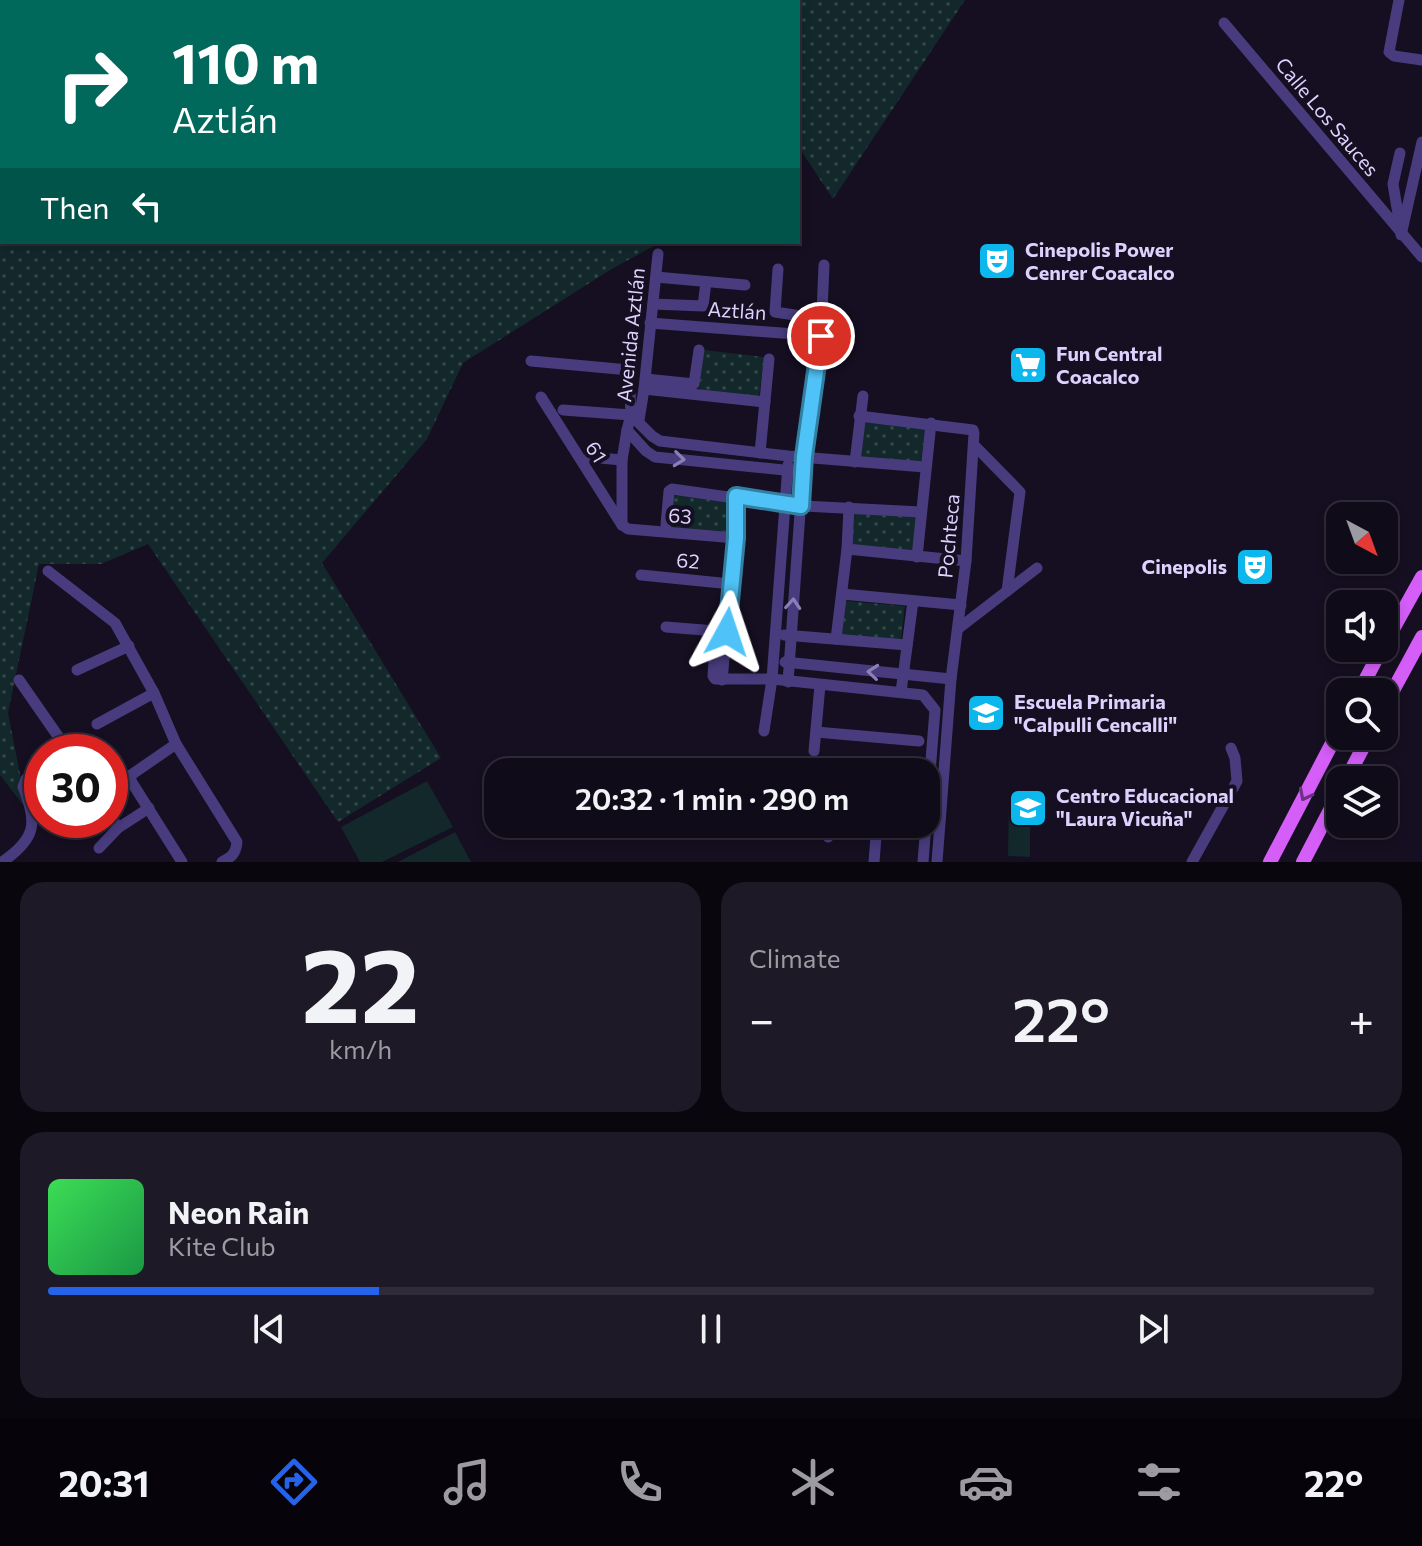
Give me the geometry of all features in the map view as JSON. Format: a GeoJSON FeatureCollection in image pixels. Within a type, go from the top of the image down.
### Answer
{"type":"FeatureCollection","features":[{"type":"Feature","properties":{"kind":"main road"},"geometry":{"type":"LineString","coordinates":[[1398,619],[1422,577]]}},
{"type":"Feature","properties":{"kind":"main road"},"geometry":{"type":"LineString","coordinates":[[1398,681],[1422,637]]}},
{"type":"Feature","properties":{"kind":"main road"},"geometry":{"type":"LineString","coordinates":[[1270,862],[1329,750]]}},
{"type":"Feature","properties":{"kind":"main road"},"geometry":{"type":"LineString","coordinates":[[1303,862],[1326,818]]}},
{"type":"Feature","properties":{"kind":"street"},"geometry":{"type":"LineString","coordinates":[[1399,0],[1389,52],[1394,56],[1422,60]]}},
{"type":"Feature","properties":{"kind":"street","name":"Calle Los Sauces"},"geometry":{"type":"LineString","coordinates":[[1224,23],[1422,257]]}},
{"type":"Feature","properties":{"kind":"street"},"geometry":{"type":"LineString","coordinates":[[1401,235],[1422,142]]}},
{"type":"Feature","properties":{"kind":"street"},"geometry":{"type":"LineString","coordinates":[[1400,153],[1393,184],[1401,235]]}},
{"type":"Feature","properties":{"kind":"street","name":"Avenida Aztlán"},"geometry":{"type":"LineString","coordinates":[[658,254],[645,384],[635,418],[627,430],[655,457],[803,472]]}},
{"type":"Feature","properties":{"kind":"street"},"geometry":{"type":"LineString","coordinates":[[788,682],[804,456],[821,336],[824,265]]}},
{"type":"Feature","properties":{"kind":"street","name":"Aztlán"},"geometry":{"type":"LineString","coordinates":[[778,269],[775,312],[821,319]]}},
{"type":"Feature","properties":{"kind":"street","name":"Aztlán"},"geometry":{"type":"LineString","coordinates":[[656,277],[745,285]]}},
{"type":"Feature","properties":{"kind":"street","name":"Aztlán"},"geometry":{"type":"LineString","coordinates":[[653,304],[703,306],[706,282]]}},
{"type":"Feature","properties":{"kind":"street","name":"Aztlán"},"geometry":{"type":"LineString","coordinates":[[650,323],[821,336]]}},
{"type":"Feature","properties":{"kind":"street"},"geometry":{"type":"LineString","coordinates":[[645,384],[694,384],[699,350]]}},
{"type":"Feature","properties":{"kind":"street"},"geometry":{"type":"LineString","coordinates":[[760,453],[769,359]]}},
{"type":"Feature","properties":{"kind":"street"},"geometry":{"type":"LineString","coordinates":[[531,361],[629,370],[635,418],[563,410]]}},
{"type":"Feature","properties":{"kind":"street"},"geometry":{"type":"LineString","coordinates":[[645,384],[765,402]]}},
{"type":"Feature","properties":{"kind":"street"},"geometry":{"type":"LineString","coordinates":[[855,462],[863,396]]}},
{"type":"Feature","properties":{"kind":"street","name":"61"},"geometry":{"type":"LineString","coordinates":[[541,397],[622,525]]}},
{"type":"Feature","properties":{"kind":"street"},"geometry":{"type":"LineString","coordinates":[[859,416],[931,423],[917,557]]}},
{"type":"Feature","properties":{"kind":"street","name":"Avenida Aztlán"},"geometry":{"type":"LineString","coordinates":[[635,418],[660,441],[788,456],[925,467]]}},
{"type":"Feature","properties":{"kind":"street","name":"Pochteca"},"geometry":{"type":"LineString","coordinates":[[931,423],[973,430],[975,446],[966,561],[951,679]]}},
{"type":"Feature","properties":{"kind":"street"},"geometry":{"type":"LineString","coordinates":[[622,525],[622,460],[627,430]]}},
{"type":"Feature","properties":{"kind":"street"},"geometry":{"type":"LineString","coordinates":[[975,446],[1020,492],[1007,591]]}},
{"type":"Feature","properties":{"kind":"street"},"geometry":{"type":"LineString","coordinates":[[764,731],[774,657],[788,456]]}},
{"type":"Feature","properties":{"kind":"street"},"geometry":{"type":"LineString","coordinates":[[589,457],[622,460]]}},
{"type":"Feature","properties":{"kind":"street"},"geometry":{"type":"LineString","coordinates":[[666,525],[670,489],[784,505],[921,512]]}},
{"type":"Feature","properties":{"kind":"street"},"geometry":{"type":"LineString","coordinates":[[722,680],[736,538],[736,496]]}},
{"type":"Feature","properties":{"kind":"street"},"geometry":{"type":"LineString","coordinates":[[836,639],[849,507]]}},
{"type":"Feature","properties":{"kind":"street","name":"63"},"geometry":{"type":"LineString","coordinates":[[622,525],[628,529],[736,538]]}},
{"type":"Feature","properties":{"kind":"street"},"geometry":{"type":"LineString","coordinates":[[847,549],[966,561]]}},
{"type":"Feature","properties":{"kind":"street"},"geometry":{"type":"LineString","coordinates":[[959,628],[1037,568]]}},
{"type":"Feature","properties":{"kind":"street"},"geometry":{"type":"LineString","coordinates":[[48,571],[115,623],[129,646],[176,744],[237,842],[237,850],[222,862]]}},
{"type":"Feature","properties":{"kind":"street","name":"62"},"geometry":{"type":"LineString","coordinates":[[641,575],[731,584]]}},
{"type":"Feature","properties":{"kind":"street"},"geometry":{"type":"LineString","coordinates":[[842,594],[961,605]]}},
{"type":"Feature","properties":{"kind":"street"},"geometry":{"type":"LineString","coordinates":[[901,692],[913,601]]}},
{"type":"Feature","properties":{"kind":"street"},"geometry":{"type":"LineString","coordinates":[[666,627],[716,631],[715,679],[772,679],[923,695],[935,710],[931,758]]}},
{"type":"Feature","properties":{"kind":"street"},"geometry":{"type":"LineString","coordinates":[[775,635],[907,645]]}},
{"type":"Feature","properties":{"kind":"street"},"geometry":{"type":"LineString","coordinates":[[77,670],[129,646]]}},
{"type":"Feature","properties":{"kind":"street"},"geometry":{"type":"LineString","coordinates":[[774,657],[790,665],[951,679],[937,862]]}},
{"type":"Feature","properties":{"kind":"street"},"geometry":{"type":"LineString","coordinates":[[19,680],[56,734]]}},
{"type":"Feature","properties":{"kind":"street"},"geometry":{"type":"LineString","coordinates":[[814,751],[820,685]]}},
{"type":"Feature","properties":{"kind":"street"},"geometry":{"type":"LineString","coordinates":[[97,724],[154,693]]}},
{"type":"Feature","properties":{"kind":"street"},"geometry":{"type":"LineString","coordinates":[[934,726],[948,728]]}},
{"type":"Feature","properties":{"kind":"street"},"geometry":{"type":"LineString","coordinates":[[816,732],[919,741]]}},
{"type":"Feature","properties":{"kind":"street"},"geometry":{"type":"LineString","coordinates":[[176,744],[131,775],[131,781],[182,862]]}},
{"type":"Feature","properties":{"kind":"street"},"geometry":{"type":"LineString","coordinates":[[1192,862],[1237,781],[1231,748]]}},
{"type":"Feature","properties":{"kind":"street"},"geometry":{"type":"LineString","coordinates":[[128,822],[149,808]]}},
{"type":"Feature","properties":{"kind":"street"},"geometry":{"type":"LineString","coordinates":[[2,862],[27,838]]}},
{"type":"Feature","properties":{"kind":"street"},"geometry":{"type":"LineString","coordinates":[[99,848],[108,838]]}},
{"type":"Feature","properties":{"kind":"street"},"geometry":{"type":"LineString","coordinates":[[874,862],[876,838]]}},
{"type":"Feature","properties":{"kind":"street"},"geometry":{"type":"LineString","coordinates":[[923,862],[925,838]]}},
{"type":"Feature","properties":{"kind":"green space"},"geometry":{"type":"Polygon","coordinates":[[[800,0],[965,0],[833,199],[800,149],[800,0]]]}},
{"type":"Feature","properties":{"kind":"green space"},"geometry":{"type":"Polygon","coordinates":[[[0,244],[657,244],[610,270],[463,363],[427,439],[322,563],[441,758],[338,822],[148,544],[101,564],[39,564],[8,713],[24,806],[0,775],[0,244]]]}},
{"type":"Feature","properties":{"kind":"green space"},"geometry":{"type":"Polygon","coordinates":[[[704,350],[764,357],[759,397],[699,390],[704,350]]]}},
{"type":"Feature","properties":{"kind":"green space"},"geometry":{"type":"Polygon","coordinates":[[[864,422],[925,428],[921,462],[858,458],[864,422]]]}},
{"type":"Feature","properties":{"kind":"green space"},"geometry":{"type":"Polygon","coordinates":[[[672,495],[732,501],[730,532],[670,528],[672,495]]]}},
{"type":"Feature","properties":{"kind":"green space"},"geometry":{"type":"Polygon","coordinates":[[[855,512],[916,516],[913,550],[851,545],[855,512]]]}},
{"type":"Feature","properties":{"kind":"green space"},"geometry":{"type":"Polygon","coordinates":[[[846,601],[905,606],[901,640],[842,635],[846,601]]]}},
{"type":"Feature","properties":{"kind":"green space"},"geometry":{"type":"Polygon","coordinates":[[[427,781],[453,827],[382,862],[360,862],[341,827],[427,781]]]}},
{"type":"Feature","properties":{"kind":"green space"},"geometry":{"type":"Polygon","coordinates":[[[1009,803],[1030,803],[1030,857],[1008,856],[1009,803]]]}},
{"type":"Feature","properties":{"kind":"green space"},"geometry":{"type":"Polygon","coordinates":[[[455,832],[471,862],[398,862],[455,832]]]}},
{"type":"Feature","properties":{"kind":"place","name":"Cinepolis Power Cenrer Coacalco"},"geometry":{"type":"Point","coordinates":[997,261]}},
{"type":"Feature","properties":{"kind":"place","name":"Fun Central Coacalco"},"geometry":{"type":"Point","coordinates":[1028,365]}},
{"type":"Feature","properties":{"kind":"place","name":"Cinepolis"},"geometry":{"type":"Point","coordinates":[1255,567]}},
{"type":"Feature","properties":{"kind":"place","name":"Escuela Primaria \"Calpulli Cencalli\""},"geometry":{"type":"Point","coordinates":[986,713]}},
{"type":"Feature","properties":{"kind":"place","name":"Centro Educacional \"Laura Vicuña\""},"geometry":{"type":"Point","coordinates":[1028,808]}},
{"type":"Feature","properties":{"kind":"route"},"geometry":{"type":"LineString","coordinates":[[727,632],[736,538],[736,496],[801,506],[804,456],[821,336]]}}]}
